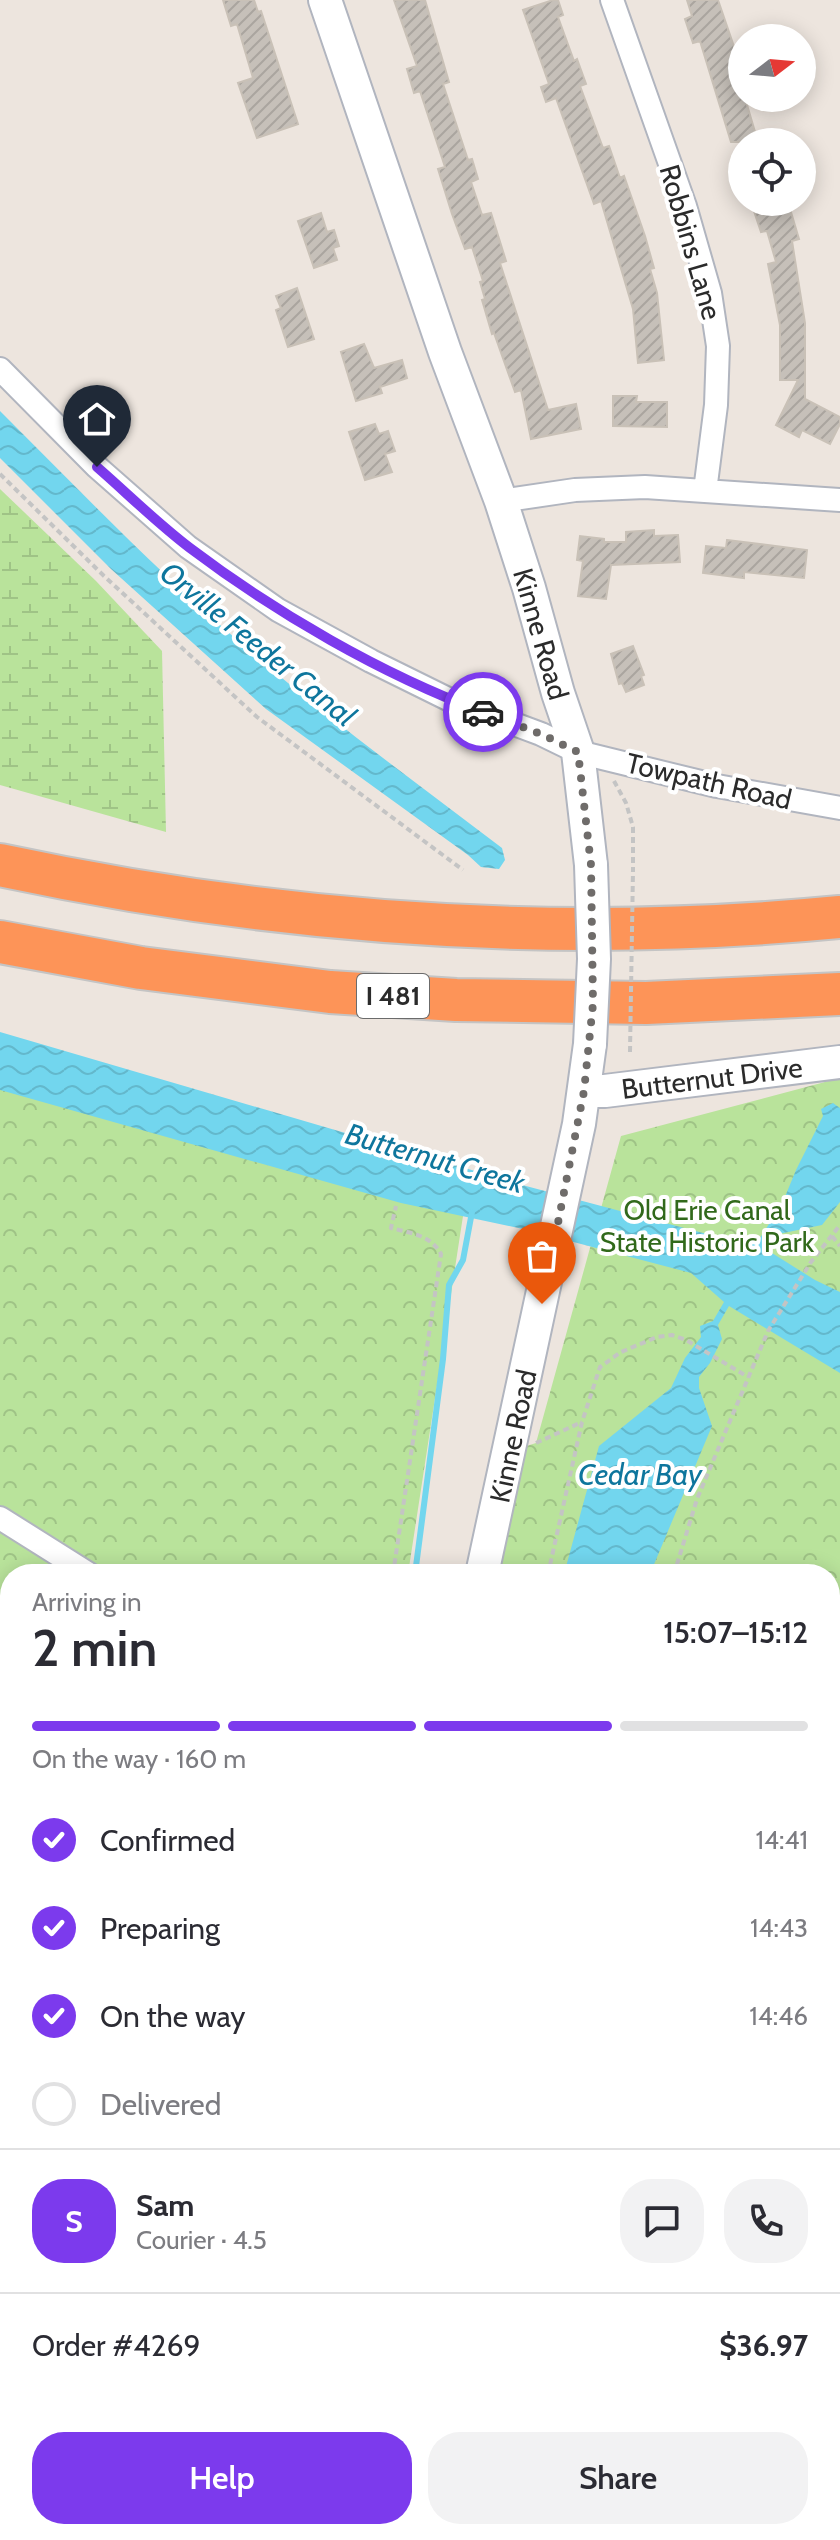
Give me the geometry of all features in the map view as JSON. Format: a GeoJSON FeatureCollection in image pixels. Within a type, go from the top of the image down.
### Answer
{"type":"FeatureCollection","features":[{"type":"Feature","properties":{"kind":"highway"},"geometry":{"type":"LineString","coordinates":[[0,865],[211,904],[403,923],[528,930],[632,929],[840,917]]}},
{"type":"Feature","properties":{"kind":"highway","name":"I 481"},"geometry":{"type":"LineString","coordinates":[[0,942],[141,968],[330,992],[456,1000],[646,1003],[840,994]]}},
{"type":"Feature","properties":{"kind":"street","name":"Kinne Road"},"geometry":{"type":"LineString","coordinates":[[325,0],[529,588],[578,752],[591,865],[594,959],[590,1044],[579,1124],[484,1564]]}},
{"type":"Feature","properties":{"kind":"street","name":"Robbins Lane"},"geometry":{"type":"LineString","coordinates":[[612,0],[685,206],[710,293],[718,346],[716,405],[705,491]]}},
{"type":"Feature","properties":{"kind":"street"},"geometry":{"type":"LineString","coordinates":[[0,369],[97,467],[188,547],[278,610],[450,700],[541,734],[578,752]]}},
{"type":"Feature","properties":{"kind":"street"},"geometry":{"type":"LineString","coordinates":[[501,501],[575,490],[645,487],[840,500]]}},
{"type":"Feature","properties":{"kind":"street","name":"Towpath Road"},"geometry":{"type":"LineString","coordinates":[[578,752],[717,786],[840,808]]}},
{"type":"Feature","properties":{"kind":"street","name":"Butternut Drive"},"geometry":{"type":"LineString","coordinates":[[584,1091],[840,1062]]}},
{"type":"Feature","properties":{"kind":"street"},"geometry":{"type":"LineString","coordinates":[[0,1518],[73,1564]]}},
{"type":"Feature","properties":{"kind":"path"},"geometry":{"type":"LineString","coordinates":[[0,474],[104,576],[257,717],[463,870]]}},
{"type":"Feature","properties":{"kind":"path"},"geometry":{"type":"LineString","coordinates":[[610,759],[615,786],[626,803],[633,827],[630,1052]]}},
{"type":"Feature","properties":{"kind":"path"},"geometry":{"type":"LineString","coordinates":[[394,1564],[441,1254],[428,1238],[391,1228],[396,1206]]}},
{"type":"Feature","properties":{"kind":"path"},"geometry":{"type":"LineString","coordinates":[[677,1564],[697,1499],[768,1331],[811,1262],[840,1225]]}},
{"type":"Feature","properties":{"kind":"path"},"geometry":{"type":"LineString","coordinates":[[832,1236],[840,1246]]}},
{"type":"Feature","properties":{"kind":"path"},"geometry":{"type":"LineString","coordinates":[[550,1564],[582,1422],[600,1367],[621,1352],[657,1337],[672,1335],[748,1377]]}},
{"type":"Feature","properties":{"kind":"path"},"geometry":{"type":"LineString","coordinates":[[511,1448],[533,1444],[582,1422]]}},
{"type":"Feature","properties":{"kind":"green space"},"geometry":{"type":"Polygon","coordinates":[[[0,489],[96,581],[162,651],[166,832],[0,785],[0,489]]]}},
{"type":"Feature","properties":{"kind":"green space"},"geometry":{"type":"Polygon","coordinates":[[[0,1055],[467,1190],[410,1564],[0,1564],[0,1055]]]}},
{"type":"Feature","properties":{"kind":"green space","name":"Old Erie Canal State Historic Park"},"geometry":{"type":"Polygon","coordinates":[[[840,1078],[840,1564],[500,1564],[520,1448],[536,1443],[621,1136],[840,1078]]]}},
{"type":"Feature","properties":{"kind":"water"},"geometry":{"type":"Polygon","coordinates":[[[0,411],[145,555],[267,666],[502,848],[505,860],[499,869],[481,867],[266,709],[111,569],[0,458],[0,411]]]}},
{"type":"Feature","properties":{"kind":"water","name":"Cedar Bay"},"geometry":{"type":"Polygon","coordinates":[[[0,1032],[526,1186],[718,1237],[756,1244],[782,1204],[823,1116],[821,1109],[833,1103],[840,1108],[840,1202],[822,1225],[774,1235],[764,1248],[840,1292],[840,1373],[729,1306],[718,1325],[722,1339],[699,1377],[699,1388],[712,1426],[654,1564],[567,1564],[599,1446],[671,1388],[685,1358],[701,1337],[700,1326],[713,1321],[724,1302],[691,1273],[528,1230],[401,1203],[0,1090],[0,1032]]]}},
{"type":"Feature","properties":{"kind":"building"},"geometry":{"type":"Polygon","coordinates":[[[223,0],[254,0],[258,12],[261,11],[298,124],[257,138],[238,83],[253,78],[237,24],[231,26],[223,0]]]}},
{"type":"Feature","properties":{"kind":"building"},"geometry":{"type":"Polygon","coordinates":[[[394,0],[425,0],[449,82],[443,84],[468,160],[472,159],[478,179],[471,182],[482,215],[491,213],[506,261],[500,263],[548,410],[576,404],[581,429],[531,439],[521,390],[515,392],[492,334],[482,300],[485,299],[480,282],[483,281],[472,247],[465,249],[452,214],[438,169],[445,167],[420,91],[414,93],[407,69],[417,66],[394,0]]]}},
{"type":"Feature","properties":{"kind":"building"},"geometry":{"type":"Polygon","coordinates":[[[558,0],[563,15],[558,17],[586,84],[580,86],[603,148],[609,146],[620,178],[624,176],[645,236],[654,268],[650,269],[657,293],[664,360],[638,363],[633,309],[601,201],[594,204],[556,98],[546,102],[541,87],[549,84],[523,10],[558,0]]]}},
{"type":"Feature","properties":{"kind":"building"},"geometry":{"type":"Polygon","coordinates":[[[687,0],[718,0],[728,29],[728,112],[749,112],[754,128],[728,128],[728,132],[700,41],[693,43],[685,19],[692,16],[687,0]]]}},
{"type":"Feature","properties":{"kind":"building"},"geometry":{"type":"Polygon","coordinates":[[[321,213],[327,232],[334,230],[339,246],[333,248],[337,260],[314,268],[298,221],[321,213]]]}},
{"type":"Feature","properties":{"kind":"building"},"geometry":{"type":"Polygon","coordinates":[[[756,216],[792,216],[799,239],[792,241],[805,323],[805,399],[840,417],[840,424],[830,444],[802,430],[799,437],[776,425],[798,380],[780,380],[780,325],[768,264],[776,262],[767,231],[761,232],[756,216]]]}},
{"type":"Feature","properties":{"kind":"building"},"geometry":{"type":"Polygon","coordinates":[[[297,288],[314,339],[288,347],[276,310],[281,308],[276,296],[297,288]]]}},
{"type":"Feature","properties":{"kind":"building"},"geometry":{"type":"Polygon","coordinates":[[[364,344],[374,368],[402,360],[407,378],[380,387],[382,393],[356,401],[341,352],[364,344]]]}},
{"type":"Feature","properties":{"kind":"building"},"geometry":{"type":"Polygon","coordinates":[[[613,396],[637,396],[636,402],[667,402],[667,427],[613,426],[613,396]]]}},
{"type":"Feature","properties":{"kind":"building"},"geometry":{"type":"Polygon","coordinates":[[[375,424],[379,434],[388,431],[395,451],[385,454],[392,472],[365,480],[349,432],[375,424]]]}},
{"type":"Feature","properties":{"kind":"building"},"geometry":{"type":"Polygon","coordinates":[[[654,530],[654,536],[678,535],[680,562],[611,565],[606,599],[578,596],[583,561],[577,560],[580,536],[604,539],[604,542],[626,542],[626,532],[654,530]]]}},
{"type":"Feature","properties":{"kind":"building"},"geometry":{"type":"Polygon","coordinates":[[[727,540],[807,550],[804,578],[744,572],[744,578],[703,573],[706,546],[726,548],[727,540]]]}},
{"type":"Feature","properties":{"kind":"building"},"geometry":{"type":"Polygon","coordinates":[[[633,646],[644,675],[641,676],[644,685],[626,692],[622,683],[619,684],[611,654],[633,646]]]}},
{"type":"Feature","properties":{"kind":"waterway"},"geometry":{"type":"LineString","coordinates":[[416,1564],[443,1359],[449,1285],[463,1260],[472,1212]]}},
{"type":"Feature","properties":{"kind":"way so far"},"geometry":{"type":"LineString","coordinates":[[483,712],[578,752],[591,865],[594,959],[588,1070],[542,1304]]}},
{"type":"Feature","properties":{"kind":"route"},"geometry":{"type":"LineString","coordinates":[[97,467],[188,547],[278,610],[371,661],[450,700],[483,712]]}},
{"type":"Feature","properties":{"kind":"water label","name":"Orville Feeder Canal"},"geometry":{"type":"Point","coordinates":[258,644]}},
{"type":"Feature","properties":{"kind":"water label","name":"Butternut Creek"},"geometry":{"type":"Point","coordinates":[435,1158]}}]}
